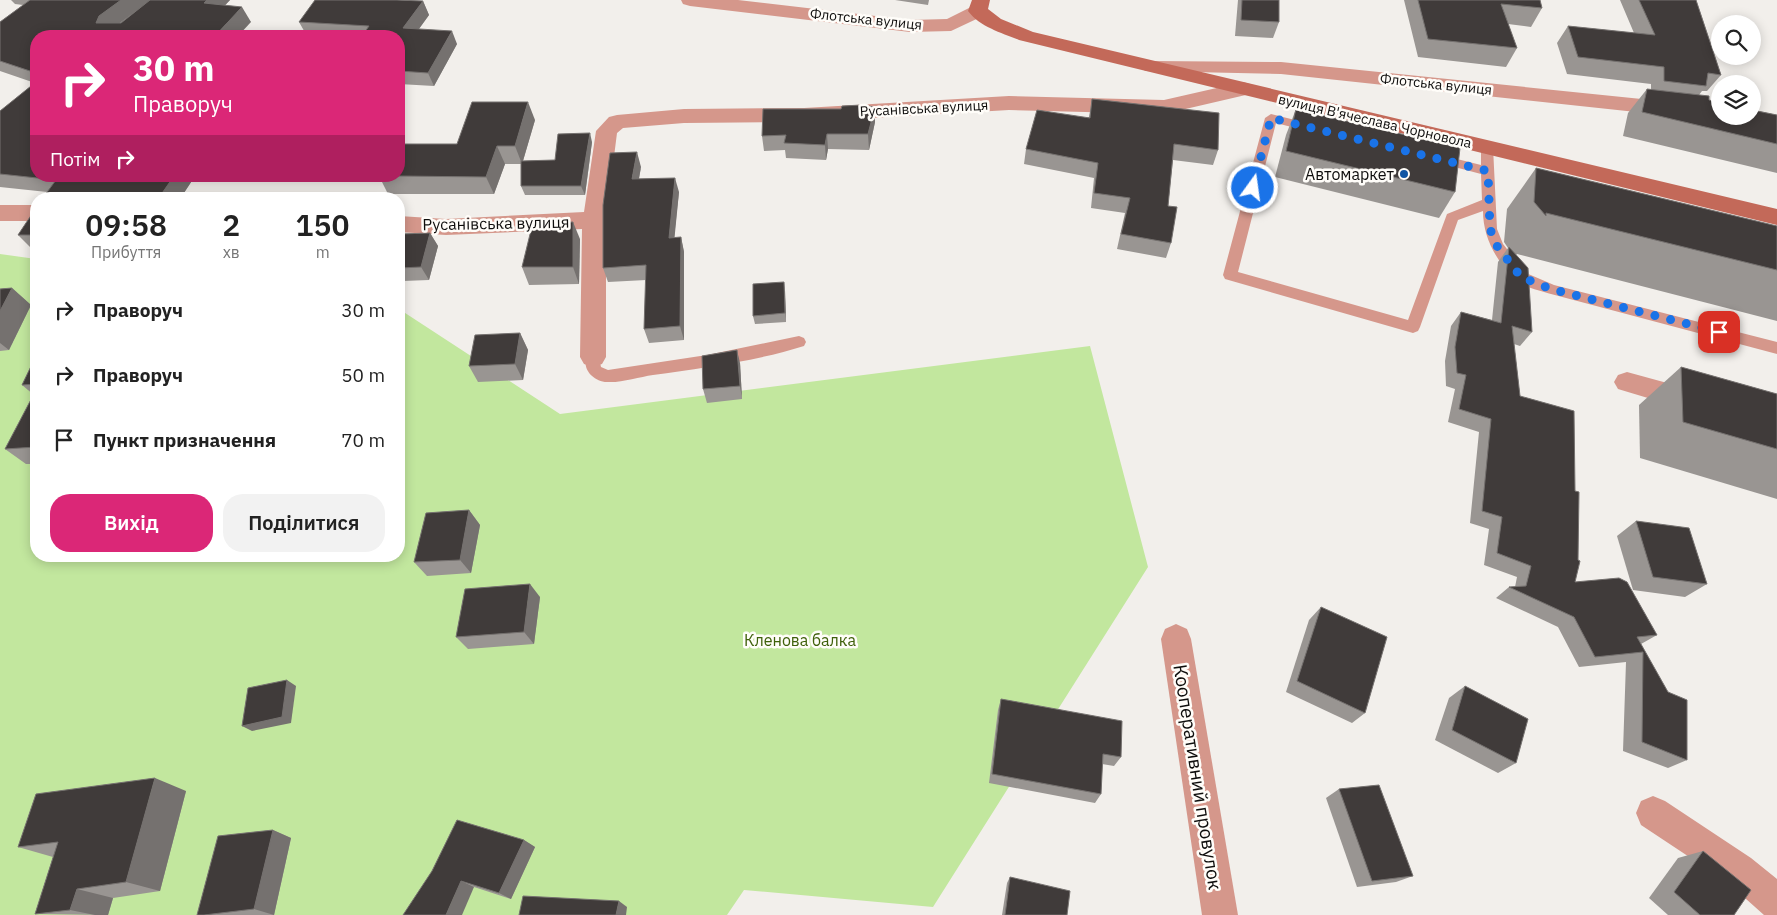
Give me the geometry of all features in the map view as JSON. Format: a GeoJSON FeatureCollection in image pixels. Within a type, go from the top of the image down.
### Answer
{"type":"FeatureCollection","features":[{"type":"Feature","properties":{"kind":"street","name":"Флотська вулиця"},"geometry":{"type":"LineString","coordinates":[[690,0],[910,26],[951,25],[980,6]]}},
{"type":"Feature","properties":{"kind":"street","name":"вулиця В'ячеслава Чорновола"},"geometry":{"type":"LineString","coordinates":[[980,6],[994,23],[1026,36],[1777,216]]}},
{"type":"Feature","properties":{"kind":"street","name":"Флотська вулиця"},"geometry":{"type":"LineString","coordinates":[[1152,67],[1281,68],[1711,113]]}},
{"type":"Feature","properties":{"kind":"street","name":"Русанівська вулиця"},"geometry":{"type":"LineString","coordinates":[[592,357],[594,220],[608,131],[617,122],[684,116],[804,115],[1009,103],[1164,107],[1243,89]]}},
{"type":"Feature","properties":{"kind":"street"},"geometry":{"type":"LineString","coordinates":[[0,213],[30,213]]}},
{"type":"Feature","properties":{"kind":"street","name":"Русанівська вулиця"},"geometry":{"type":"LineString","coordinates":[[405,224],[446,227],[594,220]]}},
{"type":"Feature","properties":{"kind":"street"},"geometry":{"type":"LineString","coordinates":[[1626,382],[1713,406]]}},
{"type":"Feature","properties":{"kind":"street","name":"Кооперативний провулок"},"geometry":{"type":"LineString","coordinates":[[1176,639],[1220,915]]}},
{"type":"Feature","properties":{"kind":"street"},"geometry":{"type":"LineString","coordinates":[[1654,813],[1739,870],[1777,902]]}},
{"type":"Feature","properties":{"kind":"lane"},"geometry":{"type":"LineString","coordinates":[[1328,132],[1271,118],[1230,275],[1413,327],[1452,217],[1489,203]]}},
{"type":"Feature","properties":{"kind":"lane"},"geometry":{"type":"LineString","coordinates":[[1488,147],[1490,229],[1497,246],[1521,277],[1551,289],[1777,348]]}},
{"type":"Feature","properties":{"kind":"lane"},"geometry":{"type":"LineString","coordinates":[[1424,155],[1488,171]]}},
{"type":"Feature","properties":{"kind":"lane"},"geometry":{"type":"LineString","coordinates":[[592,357],[594,370],[607,376],[707,361],[799,342]]}},
{"type":"Feature","properties":{"kind":"green space","name":"Кленова балка"},"geometry":{"type":"Polygon","coordinates":[[[0,254],[30,258],[30,562],[405,562],[405,313],[560,414],[1090,346],[1148,567],[933,907],[744,890],[727,915],[0,915],[0,254]]]}},
{"type":"Feature","properties":{"kind":"building"},"geometry":{"type":"Polygon","coordinates":[[[30,0],[121,0],[99,16],[96,23],[121,23],[150,0],[207,0],[204,3],[242,7],[221,30],[30,30],[30,71],[0,61],[0,22],[30,0]]]}},
{"type":"Feature","properties":{"kind":"building"},"geometry":{"type":"Polygon","coordinates":[[[315,0],[423,1],[403,28],[452,31],[428,73],[405,71],[405,30],[366,30],[369,26],[299,22],[315,0]]]}},
{"type":"Feature","properties":{"kind":"building"},"geometry":{"type":"Polygon","coordinates":[[[1242,0],[1279,0],[1279,22],[1241,20],[1242,0]]]}},
{"type":"Feature","properties":{"kind":"building"},"geometry":{"type":"Polygon","coordinates":[[[1418,0],[1540,0],[1542,8],[1501,4],[1517,48],[1428,39],[1418,0]]]}},
{"type":"Feature","properties":{"kind":"building"},"geometry":{"type":"Polygon","coordinates":[[[1639,0],[1696,0],[1711,45],[1711,65],[1718,65],[1721,75],[1708,73],[1706,86],[1664,81],[1664,67],[1578,57],[1568,26],[1655,35],[1639,0]]]}},
{"type":"Feature","properties":{"kind":"building"},"geometry":{"type":"Polygon","coordinates":[[[30,87],[30,177],[0,174],[0,111],[30,87]]]}},
{"type":"Feature","properties":{"kind":"building"},"geometry":{"type":"Polygon","coordinates":[[[1647,89],[1709,96],[1709,100],[1711,101],[1711,125],[1761,125],[1761,112],[1777,115],[1777,144],[1642,112],[1647,89]]]}},
{"type":"Feature","properties":{"kind":"building"},"geometry":{"type":"Polygon","coordinates":[[[1092,99],[1219,113],[1218,150],[1174,144],[1168,206],[1177,207],[1171,243],[1121,234],[1130,198],[1094,193],[1098,163],[1026,149],[1037,110],[1090,118],[1092,99]]]}},
{"type":"Feature","properties":{"kind":"building"},"geometry":{"type":"Polygon","coordinates":[[[472,102],[528,102],[515,146],[497,146],[486,177],[405,176],[405,144],[457,144],[472,102]]]}},
{"type":"Feature","properties":{"kind":"building"},"geometry":{"type":"Polygon","coordinates":[[[862,105],[875,107],[868,134],[827,134],[825,145],[784,143],[786,135],[762,136],[763,109],[841,109],[842,106],[862,105]]]}},
{"type":"Feature","properties":{"kind":"building"},"geometry":{"type":"Polygon","coordinates":[[[1296,109],[1460,148],[1455,192],[1286,151],[1296,109]]]}},
{"type":"Feature","properties":{"kind":"building"},"geometry":{"type":"Polygon","coordinates":[[[590,133],[581,186],[521,186],[521,161],[555,160],[558,134],[590,133]]]}},
{"type":"Feature","properties":{"kind":"building"},"geometry":{"type":"Polygon","coordinates":[[[637,152],[632,179],[675,178],[669,238],[681,237],[680,326],[644,329],[646,265],[603,268],[603,205],[610,153],[637,152]]]}},
{"type":"Feature","properties":{"kind":"building"},"geometry":{"type":"Polygon","coordinates":[[[1536,168],[1777,226],[1777,270],[1546,213],[1546,216],[1534,202],[1536,168]]]}},
{"type":"Feature","properties":{"kind":"building"},"geometry":{"type":"Polygon","coordinates":[[[55,182],[170,182],[163,192],[47,192],[55,182]]]}},
{"type":"Feature","properties":{"kind":"building"},"geometry":{"type":"Polygon","coordinates":[[[30,217],[30,235],[18,235],[30,217]]]}},
{"type":"Feature","properties":{"kind":"building"},"geometry":{"type":"Polygon","coordinates":[[[573,222],[573,267],[522,267],[532,226],[542,226],[542,223],[573,222]]]}},
{"type":"Feature","properties":{"kind":"building"},"geometry":{"type":"Polygon","coordinates":[[[430,233],[421,267],[405,268],[405,234],[430,233]]]}},
{"type":"Feature","properties":{"kind":"building"},"geometry":{"type":"Polygon","coordinates":[[[1509,247],[1528,268],[1532,332],[1512,326],[1520,396],[1574,411],[1575,491],[1579,492],[1578,560],[1580,561],[1575,582],[1619,578],[1627,582],[1657,635],[1637,637],[1668,692],[1687,700],[1687,760],[1642,742],[1643,652],[1595,657],[1574,617],[1509,587],[1526,586],[1531,566],[1497,553],[1502,517],[1482,511],[1491,419],[1459,409],[1466,375],[1457,373],[1455,347],[1461,312],[1501,323],[1509,247]]]}},
{"type":"Feature","properties":{"kind":"building"},"geometry":{"type":"Polygon","coordinates":[[[784,282],[785,313],[753,316],[753,284],[784,282]]]}},
{"type":"Feature","properties":{"kind":"building"},"geometry":{"type":"Polygon","coordinates":[[[12,288],[0,311],[0,289],[12,288]]]}},
{"type":"Feature","properties":{"kind":"building"},"geometry":{"type":"Polygon","coordinates":[[[520,333],[515,364],[469,366],[475,335],[520,333]]]}},
{"type":"Feature","properties":{"kind":"building"},"geometry":{"type":"Polygon","coordinates":[[[737,350],[740,386],[703,389],[702,356],[737,350]]]}},
{"type":"Feature","properties":{"kind":"building"},"geometry":{"type":"Polygon","coordinates":[[[1681,367],[1777,394],[1777,449],[1683,422],[1681,367]]]}},
{"type":"Feature","properties":{"kind":"building"},"geometry":{"type":"Polygon","coordinates":[[[30,368],[30,384],[22,385],[30,368]]]}},
{"type":"Feature","properties":{"kind":"building"},"geometry":{"type":"Polygon","coordinates":[[[30,401],[30,447],[5,449],[30,401]]]}},
{"type":"Feature","properties":{"kind":"building"},"geometry":{"type":"Polygon","coordinates":[[[469,510],[460,560],[414,562],[426,513],[469,510]]]}},
{"type":"Feature","properties":{"kind":"building"},"geometry":{"type":"Polygon","coordinates":[[[1636,521],[1689,528],[1707,584],[1653,577],[1636,521]]]}},
{"type":"Feature","properties":{"kind":"building"},"geometry":{"type":"Polygon","coordinates":[[[530,584],[524,632],[456,637],[465,589],[530,584]]]}},
{"type":"Feature","properties":{"kind":"building"},"geometry":{"type":"Polygon","coordinates":[[[1321,607],[1387,637],[1365,713],[1297,681],[1321,607]]]}},
{"type":"Feature","properties":{"kind":"building"},"geometry":{"type":"Polygon","coordinates":[[[287,680],[282,717],[242,726],[248,688],[287,680]]]}},
{"type":"Feature","properties":{"kind":"building"},"geometry":{"type":"Polygon","coordinates":[[[1465,686],[1528,719],[1516,763],[1452,730],[1465,686]]]}},
{"type":"Feature","properties":{"kind":"building"},"geometry":{"type":"Polygon","coordinates":[[[1001,699],[1122,721],[1121,757],[1103,754],[1101,794],[992,774],[1001,699]]]}},
{"type":"Feature","properties":{"kind":"building"},"geometry":{"type":"Polygon","coordinates":[[[155,778],[126,882],[77,889],[70,910],[35,914],[58,842],[18,847],[36,794],[155,778]]]}},
{"type":"Feature","properties":{"kind":"building"},"geometry":{"type":"Polygon","coordinates":[[[1379,785],[1413,876],[1372,881],[1339,789],[1379,785]]]}},
{"type":"Feature","properties":{"kind":"building"},"geometry":{"type":"Polygon","coordinates":[[[457,820],[524,840],[499,893],[461,881],[446,915],[403,915],[432,871],[457,820]]]}},
{"type":"Feature","properties":{"kind":"building"},"geometry":{"type":"Polygon","coordinates":[[[273,830],[254,909],[197,915],[218,836],[273,830]]]}},
{"type":"Feature","properties":{"kind":"building"},"geometry":{"type":"Polygon","coordinates":[[[1703,851],[1751,890],[1734,915],[1700,915],[1674,892],[1703,851]]]}},
{"type":"Feature","properties":{"kind":"building"},"geometry":{"type":"Polygon","coordinates":[[[1010,877],[1070,891],[1067,915],[1005,915],[1010,877]]]}},
{"type":"Feature","properties":{"kind":"building"},"geometry":{"type":"Polygon","coordinates":[[[523,896],[619,901],[616,915],[519,915],[523,896]]]}},
{"type":"Feature","properties":{"kind":"place","name":"Автомаркет"},"geometry":{"type":"Point","coordinates":[1404,174]}},
{"type":"Feature","properties":{"kind":"route"},"geometry":{"type":"LineString","coordinates":[[1253,188],[1271,118],[1488,171],[1490,229],[1497,246],[1521,277],[1551,289],[1719,332]]}}]}
